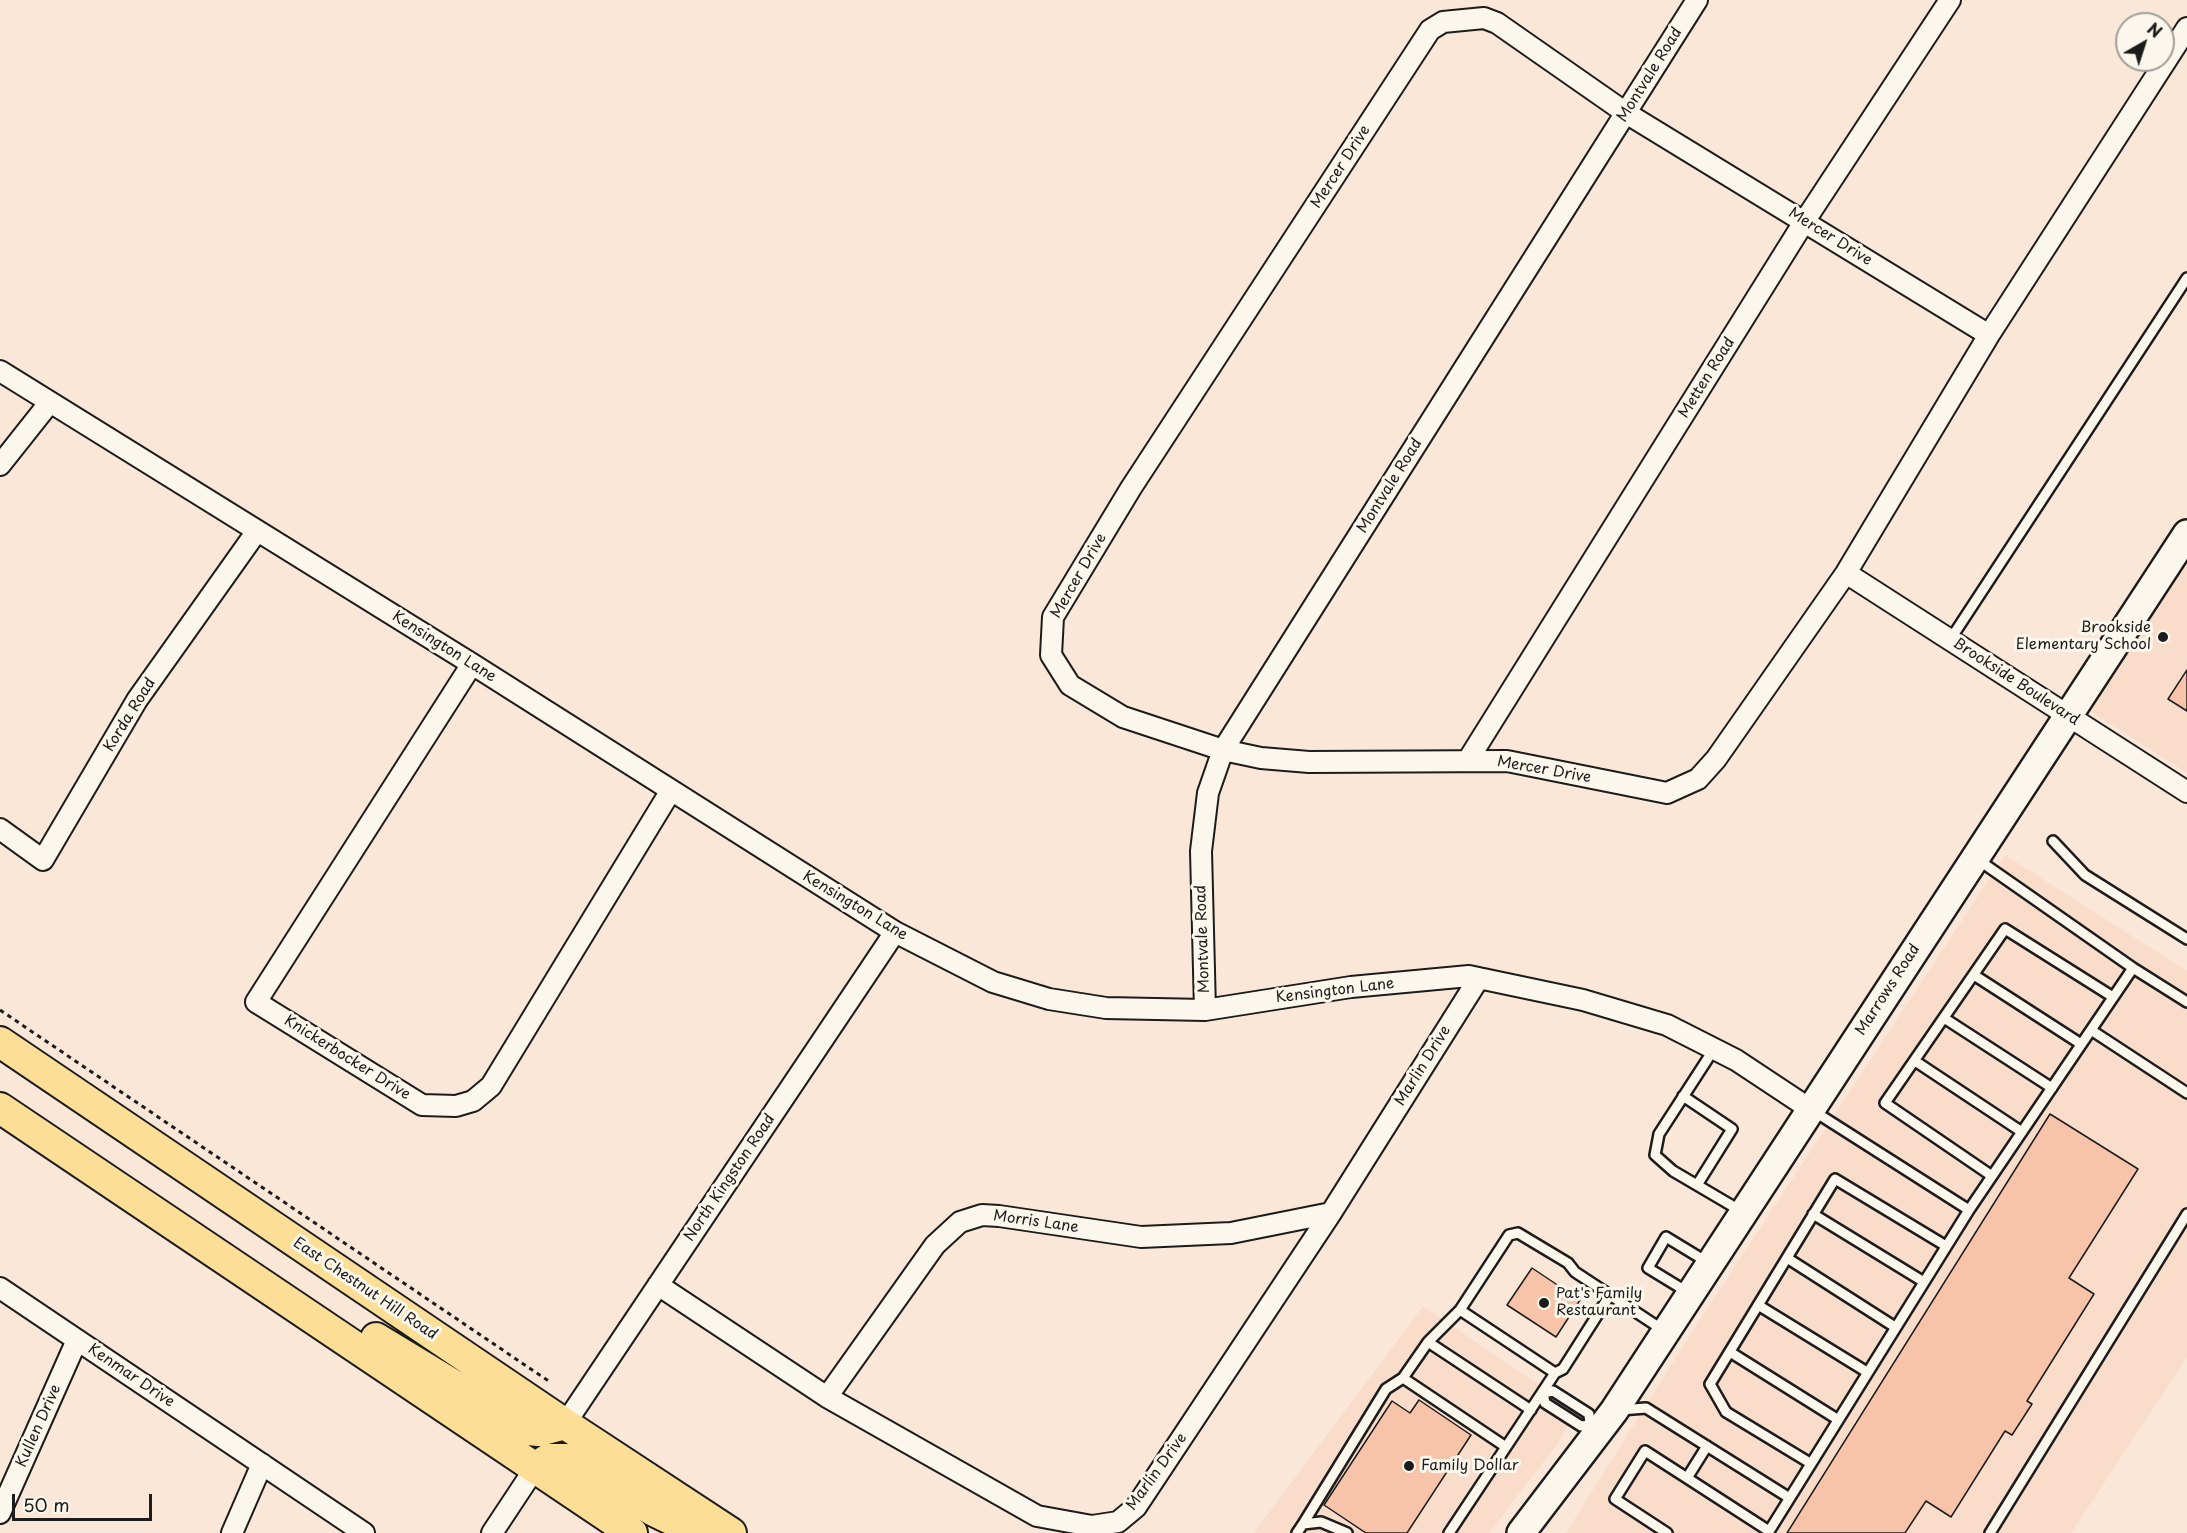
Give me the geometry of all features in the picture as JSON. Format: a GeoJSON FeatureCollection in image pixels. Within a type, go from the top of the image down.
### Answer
{"type":"FeatureCollection","features":[{"type":"Feature","properties":{"kind":"main road","name":"East Chestnut Hill Road"},"geometry":{"type":"LineString","coordinates":[[0,1042],[565,1424],[731,1533]]}},
{"type":"Feature","properties":{"kind":"main road"},"geometry":{"type":"LineString","coordinates":[[0,1108],[632,1533]]}},
{"type":"Feature","properties":{"kind":"main road"},"geometry":{"type":"LineString","coordinates":[[283,1297],[365,1332],[528,1430],[551,1430],[565,1424]]}},
{"type":"Feature","properties":{"kind":"main road"},"geometry":{"type":"LineString","coordinates":[[536,1468],[548,1459],[567,1459],[652,1510],[699,1533]]}},
{"type":"Feature","properties":{"kind":"street","name":"Montvale Road"},"geometry":{"type":"LineString","coordinates":[[1205,1010],[1201,851],[1208,793],[1223,750],[1697,0]]}},
{"type":"Feature","properties":{"kind":"street","name":"Metten Road"},"geometry":{"type":"LineString","coordinates":[[1468,760],[1804,222],[1950,0]]}},
{"type":"Feature","properties":{"kind":"street","name":"Mercer Drive"},"geometry":{"type":"LineString","coordinates":[[1989,335],[1626,113],[1491,21],[1484,18],[1460,18],[1443,22],[1430,30],[1131,488],[1053,617],[1051,655],[1070,685],[1123,717],[1223,750],[1261,758],[1309,762],[1507,761],[1667,793],[1698,779],[1716,759],[1846,573],[1989,335],[2187,28]]}},
{"type":"Feature","properties":{"kind":"street","name":"Kensington Lane"},"geometry":{"type":"LineString","coordinates":[[0,371],[471,664],[670,792],[895,932],[993,982],[1049,999],[1106,1008],[1205,1010],[1351,987],[1469,976],[1583,1000],[1667,1025],[1736,1060],[1810,1109]]}},
{"type":"Feature","properties":{"kind":"street"},"geometry":{"type":"LineString","coordinates":[[0,465],[50,402]]}},
{"type":"Feature","properties":{"kind":"street","name":"Korda Road"},"geometry":{"type":"LineString","coordinates":[[0,829],[43,860],[137,700],[257,531]]}},
{"type":"Feature","properties":{"kind":"street","name":"Marrows Road"},"geometry":{"type":"LineString","coordinates":[[1521,1533],[1599,1428],[1665,1331],[2187,534]]}},
{"type":"Feature","properties":{"kind":"street","name":"Brookside Boulevard"},"geometry":{"type":"LineString","coordinates":[[1846,573],[2187,792]]}},
{"type":"Feature","properties":{"kind":"street","name":"Knickerbocker Drive"},"geometry":{"type":"LineString","coordinates":[[471,664],[256,1002],[423,1105],[456,1106],[473,1101],[492,1086],[670,792]]}},
{"type":"Feature","properties":{"kind":"street","name":"North Kingston Road"},"geometry":{"type":"LineString","coordinates":[[565,1424],[895,932]]}},
{"type":"Feature","properties":{"kind":"street","name":"Marlin Drive"},"geometry":{"type":"LineString","coordinates":[[658,1285],[827,1397],[1037,1516],[1092,1526],[1118,1522],[1136,1507],[1331,1213],[1479,978]]}},
{"type":"Feature","properties":{"kind":"street","name":"Morris Lane"},"geometry":{"type":"LineString","coordinates":[[827,1397],[935,1245],[960,1222],[982,1215],[999,1216],[1141,1237],[1231,1233],[1331,1213]]}},
{"type":"Feature","properties":{"kind":"street","name":"Kenmar Drive"},"geometry":{"type":"LineString","coordinates":[[0,1288],[364,1533]]}},
{"type":"Feature","properties":{"kind":"street","name":"Kullen Drive"},"geometry":{"type":"LineString","coordinates":[[0,1513],[77,1340]]}},
{"type":"Feature","properties":{"kind":"street","name":"Marrows Road"},"geometry":{"type":"LineString","coordinates":[[1546,1533],[1599,1428]]}},
{"type":"Feature","properties":{"kind":"street"},"geometry":{"type":"LineString","coordinates":[[232,1533],[262,1464]]}},
{"type":"Feature","properties":{"kind":"street"},"geometry":{"type":"LineString","coordinates":[[492,1533],[536,1468]]}},
{"type":"Feature","properties":{"kind":"lane"},"geometry":{"type":"LineString","coordinates":[[1950,640],[2066,467],[2187,278]]}},
{"type":"Feature","properties":{"kind":"lane"},"geometry":{"type":"LineString","coordinates":[[2053,841],[2085,875],[2187,939]]}},
{"type":"Feature","properties":{"kind":"lane"},"geometry":{"type":"LineString","coordinates":[[1975,858],[2133,968],[2187,1002]]}},
{"type":"Feature","properties":{"kind":"lane"},"geometry":{"type":"LineString","coordinates":[[1992,1176],[1885,1103],[2006,929],[2113,998]]}},
{"type":"Feature","properties":{"kind":"lane"},"geometry":{"type":"LineString","coordinates":[[1667,1533],[1614,1499],[1645,1451],[1768,1532],[1946,1246],[2133,968]]}},
{"type":"Feature","properties":{"kind":"lane"},"geometry":{"type":"LineString","coordinates":[[1974,975],[2081,1044]]}},
{"type":"Feature","properties":{"kind":"lane"},"geometry":{"type":"LineString","coordinates":[[1944,1018],[2052,1088]]}},
{"type":"Feature","properties":{"kind":"lane"},"geometry":{"type":"LineString","coordinates":[[2091,1030],[2187,1093]]}},
{"type":"Feature","properties":{"kind":"lane"},"geometry":{"type":"LineString","coordinates":[[1714,1049],[1659,1134],[1655,1155],[1672,1170],[1742,1212]]}},
{"type":"Feature","properties":{"kind":"lane"},"geometry":{"type":"LineString","coordinates":[[1914,1061],[2022,1132]]}},
{"type":"Feature","properties":{"kind":"lane"},"geometry":{"type":"LineString","coordinates":[[1683,1096],[1732,1129],[1697,1185]]}},
{"type":"Feature","properties":{"kind":"lane"},"geometry":{"type":"LineString","coordinates":[[1810,1109],[1970,1210]]}},
{"type":"Feature","properties":{"kind":"lane"},"geometry":{"type":"LineString","coordinates":[[1810,1463],[1726,1412],[1710,1384],[1813,1214],[1835,1179],[1946,1246]]}},
{"type":"Feature","properties":{"kind":"lane"},"geometry":{"type":"LineString","coordinates":[[1813,1214],[1924,1282]]}},
{"type":"Feature","properties":{"kind":"lane"},"geometry":{"type":"LineString","coordinates":[[1990,1533],[2187,1214]]}},
{"type":"Feature","properties":{"kind":"lane"},"geometry":{"type":"LineString","coordinates":[[1297,1533],[1386,1389],[1403,1378],[1428,1342],[1460,1310],[1509,1235],[1518,1233],[1568,1263],[1575,1272],[1665,1331]]}},
{"type":"Feature","properties":{"kind":"lane"},"geometry":{"type":"LineString","coordinates":[[1689,1293],[1648,1268],[1666,1237],[1709,1263]]}},
{"type":"Feature","properties":{"kind":"lane"},"geometry":{"type":"LineString","coordinates":[[1787,1258],[1895,1327]]}},
{"type":"Feature","properties":{"kind":"lane"},"geometry":{"type":"LineString","coordinates":[[1449,1533],[1555,1373],[1563,1369],[1610,1295]]}},
{"type":"Feature","properties":{"kind":"lane"},"geometry":{"type":"LineString","coordinates":[[1758,1305],[1867,1372]]}},
{"type":"Feature","properties":{"kind":"lane"},"geometry":{"type":"LineString","coordinates":[[1460,1310],[1555,1373]]}},
{"type":"Feature","properties":{"kind":"lane"},"geometry":{"type":"LineString","coordinates":[[1428,1342],[1531,1410]]}},
{"type":"Feature","properties":{"kind":"lane"},"geometry":{"type":"LineString","coordinates":[[1730,1352],[1837,1419]]}},
{"type":"Feature","properties":{"kind":"lane"},"geometry":{"type":"LineString","coordinates":[[1403,1378],[1506,1448]]}},
{"type":"Feature","properties":{"kind":"lane"},"geometry":{"type":"LineString","coordinates":[[1543,1393],[1554,1391],[1589,1414],[1599,1428]]}},
{"type":"Feature","properties":{"kind":"lane"},"geometry":{"type":"LineString","coordinates":[[1543,1393],[1545,1403],[1581,1426],[1599,1428],[1646,1408],[1788,1497]]}},
{"type":"Feature","properties":{"kind":"lane"},"geometry":{"type":"LineString","coordinates":[[1687,1478],[1707,1446]]}},
{"type":"Feature","properties":{"kind":"lane"},"geometry":{"type":"LineString","coordinates":[[1303,1524],[1321,1522],[1347,1533]]}},
{"type":"Feature","properties":{"kind":"path"},"geometry":{"type":"LineString","coordinates":[[0,1010],[550,1382]]}},
{"type":"Feature","properties":{"kind":"shaded area","name":"Brookside Elementary School"},"geometry":{"type":"Polygon","coordinates":[[[2187,563],[2187,773],[2090,711],[2187,563]]]}},
{"type":"Feature","properties":{"kind":"shaded area"},"geometry":{"type":"Polygon","coordinates":[[[2005,855],[2187,971],[2187,1357],[2071,1533],[1566,1533],[1690,1335],[2005,855]]]}},
{"type":"Feature","properties":{"kind":"shaded area"},"geometry":{"type":"Polygon","coordinates":[[[1423,1306],[1576,1410],[1558,1443],[1489,1533],[1254,1533],[1423,1306]]]}},
{"type":"Feature","properties":{"kind":"building","name":"Brookside Elementary School"},"geometry":{"type":"Polygon","coordinates":[[[2187,670],[2187,711],[2168,699],[2187,670]]]}},
{"type":"Feature","properties":{"kind":"building"},"geometry":{"type":"Polygon","coordinates":[[[2050,1114],[2138,1169],[2069,1278],[2094,1294],[2027,1401],[2032,1404],[2012,1435],[2005,1431],[1951,1517],[1926,1501],[1905,1533],[1787,1533],[2050,1114]]]}},
{"type":"Feature","properties":{"kind":"building","name":"Pat's Family Restaurant"},"geometry":{"type":"Polygon","coordinates":[[[1532,1268],[1580,1300],[1556,1337],[1507,1305],[1532,1268]]]}},
{"type":"Feature","properties":{"kind":"building"},"geometry":{"type":"Polygon","coordinates":[[[1419,1400],[1471,1435],[1407,1533],[1366,1533],[1324,1505],[1392,1401],[1410,1413],[1419,1400]]]}},
{"type":"Feature","properties":{"kind":"place","name":"Brookside Elementary School"},"geometry":{"type":"Point","coordinates":[2163,637]}},
{"type":"Feature","properties":{"kind":"place","name":"Pat's Family Restaurant"},"geometry":{"type":"Point","coordinates":[1544,1303]}},
{"type":"Feature","properties":{"kind":"place","name":"Family Dollar"},"geometry":{"type":"Point","coordinates":[1409,1466]}}]}
